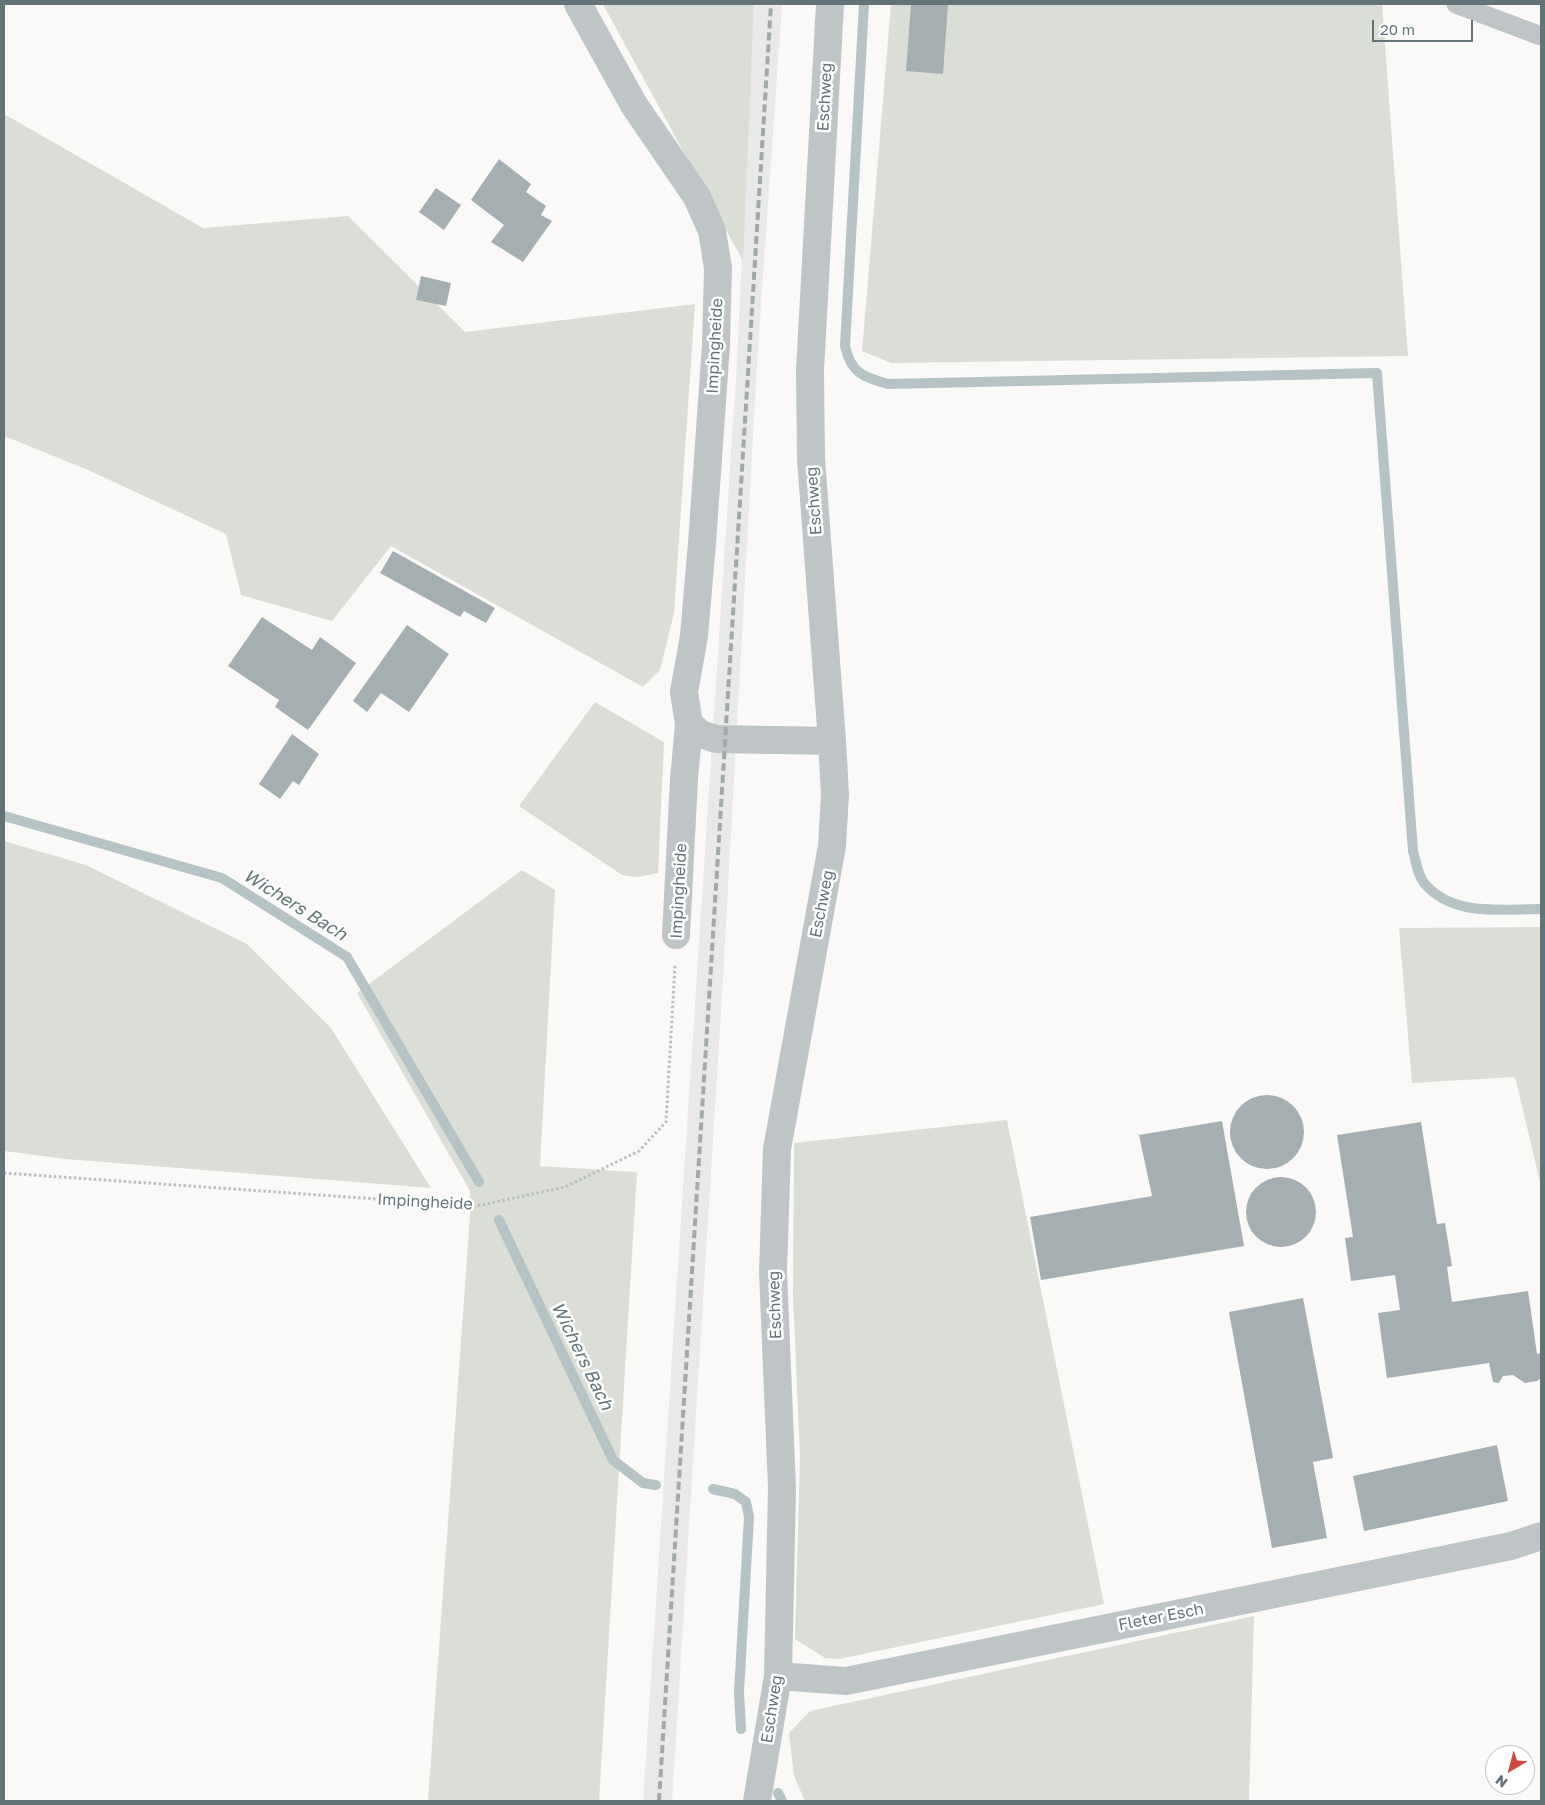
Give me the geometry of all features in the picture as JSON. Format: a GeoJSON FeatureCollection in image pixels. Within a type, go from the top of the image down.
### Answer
{"type":"FeatureCollection","features":[{"type":"Feature","properties":{"kind":"street","name":"Impingheide"},"geometry":{"type":"LineString","coordinates":[[578,4],[634,105],[697,197],[712,231],[718,268],[716,345],[702,542],[694,636],[684,692],[690,724],[684,778],[676,935]]}},
{"type":"Feature","properties":{"kind":"street","name":"Eschweg"},"geometry":{"type":"LineString","coordinates":[[757,1801],[778,1676],[782,1488],[773,1272],[778,1149],[832,846],[835,794],[811,459],[810,388],[830,4]]}},
{"type":"Feature","properties":{"kind":"street"},"geometry":{"type":"LineString","coordinates":[[690,724],[701,734],[716,739],[832,741]]}},
{"type":"Feature","properties":{"kind":"street","name":"Fleter Esch"},"geometry":{"type":"LineString","coordinates":[[778,1676],[846,1681],[1511,1546],[1541,1536]]}},
{"type":"Feature","properties":{"kind":"lane"},"geometry":{"type":"LineString","coordinates":[[1456,4],[1541,36]]}},
{"type":"Feature","properties":{"kind":"path","name":"Impingheide"},"geometry":{"type":"LineString","coordinates":[[4,1173],[477,1206],[565,1187],[639,1150],[666,1122],[676,935]]}},
{"type":"Feature","properties":{"kind":"shaded area"},"geometry":{"type":"Polygon","coordinates":[[[602,4],[754,4],[743,261],[605,8],[602,4]]]}},
{"type":"Feature","properties":{"kind":"shaded area"},"geometry":{"type":"Polygon","coordinates":[[[754,4],[782,4],[757,363],[722,996],[672,1801],[643,1801],[737,361],[754,4]]]}},
{"type":"Feature","properties":{"kind":"shaded area"},"geometry":{"type":"Polygon","coordinates":[[[891,4],[1382,4],[1408,356],[891,363],[862,351],[891,4]]]}},
{"type":"Feature","properties":{"kind":"shaded area"},"geometry":{"type":"Polygon","coordinates":[[[4,114],[203,228],[348,216],[465,332],[695,304],[674,613],[660,670],[643,687],[391,546],[332,621],[241,595],[226,534],[88,470],[4,436],[4,114]]]}},
{"type":"Feature","properties":{"kind":"shaded area"},"geometry":{"type":"Polygon","coordinates":[[[595,702],[664,742],[658,873],[637,877],[622,875],[519,806],[595,702]]]}},
{"type":"Feature","properties":{"kind":"shaded area"},"geometry":{"type":"Polygon","coordinates":[[[4,841],[86,865],[247,944],[331,1028],[431,1188],[65,1159],[4,1151],[4,841]]]}},
{"type":"Feature","properties":{"kind":"shaded area"},"geometry":{"type":"Polygon","coordinates":[[[522,870],[555,890],[540,1166],[637,1172],[599,1801],[428,1801],[470,1215],[470,1191],[357,993],[522,870]]]}},
{"type":"Feature","properties":{"kind":"shaded area"},"geometry":{"type":"Polygon","coordinates":[[[1541,927],[1541,1186],[1515,1077],[1412,1083],[1399,928],[1541,927]]]}},
{"type":"Feature","properties":{"kind":"shaded area"},"geometry":{"type":"Polygon","coordinates":[[[1007,1120],[1104,1604],[839,1659],[825,1658],[795,1639],[800,1456],[793,1296],[794,1143],[1007,1120]]]}},
{"type":"Feature","properties":{"kind":"shaded area"},"geometry":{"type":"Polygon","coordinates":[[[1254,1616],[1249,1801],[805,1801],[794,1776],[789,1733],[810,1711],[1254,1616]]]}},
{"type":"Feature","properties":{"kind":"building"},"geometry":{"type":"Polygon","coordinates":[[[911,4],[948,4],[943,74],[906,71],[911,4]]]}},
{"type":"Feature","properties":{"kind":"building"},"geometry":{"type":"Polygon","coordinates":[[[499,159],[531,184],[526,192],[546,206],[541,215],[552,221],[523,262],[491,242],[504,225],[471,200],[499,159]]]}},
{"type":"Feature","properties":{"kind":"building"},"geometry":{"type":"Polygon","coordinates":[[[436,188],[461,205],[444,230],[419,212],[436,188]]]}},
{"type":"Feature","properties":{"kind":"building"},"geometry":{"type":"Polygon","coordinates":[[[421,276],[451,283],[446,306],[416,300],[421,276]]]}},
{"type":"Feature","properties":{"kind":"building"},"geometry":{"type":"Polygon","coordinates":[[[393,551],[495,608],[486,623],[464,611],[460,617],[380,573],[393,551]]]}},
{"type":"Feature","properties":{"kind":"building"},"geometry":{"type":"Polygon","coordinates":[[[262,617],[312,650],[320,637],[356,663],[308,730],[275,707],[279,700],[228,666],[262,617]]]}},
{"type":"Feature","properties":{"kind":"building"},"geometry":{"type":"Polygon","coordinates":[[[407,625],[449,654],[409,712],[381,693],[367,712],[353,701],[407,625]]]}},
{"type":"Feature","properties":{"kind":"building"},"geometry":{"type":"Polygon","coordinates":[[[292,734],[319,754],[299,785],[293,781],[280,799],[259,784],[292,734]]]}},
{"type":"Feature","properties":{"kind":"building"},"geometry":{"type":"Polygon","coordinates":[[[1274,1095],[1294,1105],[1302,1118],[1304,1132],[1302,1146],[1294,1159],[1281,1167],[1260,1169],[1240,1159],[1232,1146],[1230,1125],[1240,1105],[1253,1097],[1274,1095]]]}},
{"type":"Feature","properties":{"kind":"building"},"geometry":{"type":"Polygon","coordinates":[[[1222,1121],[1244,1246],[1041,1280],[1030,1217],[1152,1196],[1139,1135],[1222,1121]]]}},
{"type":"Feature","properties":{"kind":"building"},"geometry":{"type":"Polygon","coordinates":[[[1421,1122],[1437,1224],[1445,1223],[1452,1266],[1447,1267],[1452,1302],[1528,1291],[1537,1354],[1541,1353],[1541,1378],[1537,1381],[1525,1383],[1513,1375],[1503,1376],[1499,1383],[1493,1382],[1489,1363],[1387,1378],[1378,1313],[1400,1310],[1395,1275],[1351,1281],[1345,1238],[1353,1237],[1337,1135],[1421,1122]]]}},
{"type":"Feature","properties":{"kind":"building"},"geometry":{"type":"Polygon","coordinates":[[[1288,1177],[1301,1183],[1310,1192],[1314,1198],[1316,1212],[1314,1226],[1306,1237],[1295,1245],[1274,1247],[1267,1245],[1256,1237],[1248,1226],[1246,1205],[1248,1198],[1256,1187],[1267,1179],[1288,1177]]]}},
{"type":"Feature","properties":{"kind":"building"},"geometry":{"type":"Polygon","coordinates":[[[1303,1298],[1333,1458],[1313,1462],[1327,1538],[1272,1548],[1229,1312],[1303,1298]]]}},
{"type":"Feature","properties":{"kind":"building"},"geometry":{"type":"Polygon","coordinates":[[[1497,1445],[1508,1501],[1364,1531],[1353,1476],[1497,1445]]]}},
{"type":"Feature","properties":{"kind":"waterway"},"geometry":{"type":"LineString","coordinates":[[864,4],[845,346],[855,368],[865,376],[888,384],[1377,373],[1413,851],[1418,869],[1425,884],[1436,895],[1449,902],[1479,909],[1541,909]]}},
{"type":"Feature","properties":{"kind":"waterway","name":"Wichers Bach"},"geometry":{"type":"LineString","coordinates":[[4,816],[222,878],[347,957],[479,1182]]}},
{"type":"Feature","properties":{"kind":"waterway","name":"Wichers Bach"},"geometry":{"type":"LineString","coordinates":[[499,1220],[613,1460],[643,1483],[656,1485]]}},
{"type":"Feature","properties":{"kind":"waterway","name":"Wichers Bach"},"geometry":{"type":"LineString","coordinates":[[713,1489],[735,1494],[746,1502],[749,1517],[739,1692],[741,1729]]}},
{"type":"Feature","properties":{"kind":"waterway","name":"Wichers Bach"},"geometry":{"type":"LineString","coordinates":[[778,1793],[782,1801]]}},
{"type":"Feature","properties":{"kind":"railway"},"geometry":{"type":"LineString","coordinates":[[659,1801],[771,4]]}}]}
